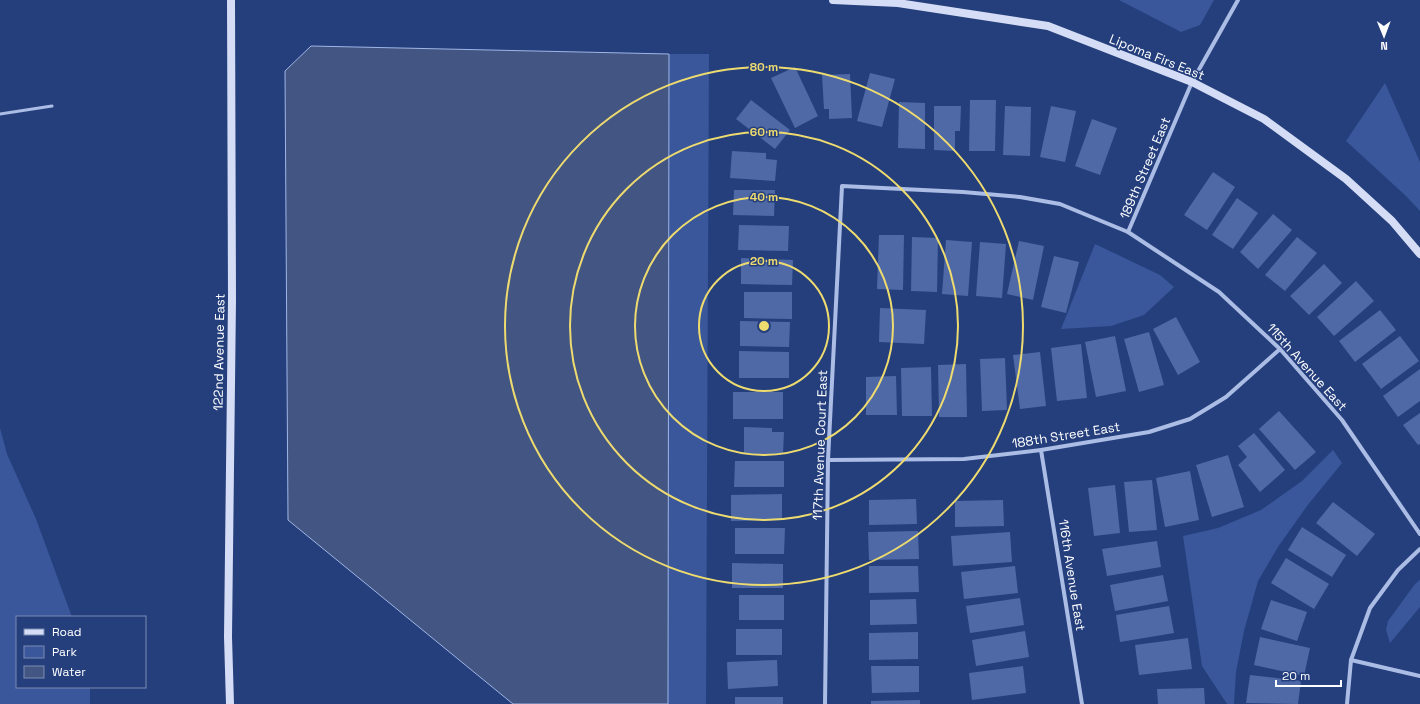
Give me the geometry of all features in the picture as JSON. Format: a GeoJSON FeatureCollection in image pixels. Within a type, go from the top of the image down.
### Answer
{"type":"FeatureCollection","features":[{"type":"Feature","properties":{"kind":"street","name":"122nd Avenue East"},"geometry":{"type":"LineString","coordinates":[[230,704],[228,637],[232,300],[231,0]]}},
{"type":"Feature","properties":{"kind":"street","name":"Lipoma Firs East"},"geometry":{"type":"LineString","coordinates":[[832,0],[898,1],[1048,26],[1192,82],[1264,119],[1346,179],[1392,221],[1420,254]]}},
{"type":"Feature","properties":{"kind":"street","name":"189th Street East"},"geometry":{"type":"LineString","coordinates":[[842,186],[963,192],[1020,197],[1060,204],[1128,232],[1192,82],[1238,0]]}},
{"type":"Feature","properties":{"kind":"street","name":"117th Avenue Court East"},"geometry":{"type":"LineString","coordinates":[[824,704],[828,460],[842,186]]}},
{"type":"Feature","properties":{"kind":"street","name":"115th Avenue East"},"geometry":{"type":"LineString","coordinates":[[1128,232],[1219,292],[1280,348],[1342,420],[1420,534]]}},
{"type":"Feature","properties":{"kind":"street","name":"188th Street East"},"geometry":{"type":"LineString","coordinates":[[828,460],[964,459],[1041,450],[1149,432],[1190,419],[1226,397],[1280,348]]}},
{"type":"Feature","properties":{"kind":"street","name":"116th Avenue East"},"geometry":{"type":"LineString","coordinates":[[1041,450],[1082,704]]}},
{"type":"Feature","properties":{"kind":"street"},"geometry":{"type":"LineString","coordinates":[[1347,704],[1351,660],[1370,608],[1398,570],[1420,549]]}},
{"type":"Feature","properties":{"kind":"street"},"geometry":{"type":"LineString","coordinates":[[1351,660],[1420,676]]}},
{"type":"Feature","properties":{"kind":"lane"},"geometry":{"type":"LineString","coordinates":[[0,114],[52,106]]}},
{"type":"Feature","properties":{"kind":"green space"},"geometry":{"type":"Polygon","coordinates":[[[1119,0],[1214,0],[1200,25],[1181,32],[1119,0]]]}},
{"type":"Feature","properties":{"kind":"green space"},"geometry":{"type":"Polygon","coordinates":[[[669,54],[709,54],[706,704],[668,704],[669,54]]]}},
{"type":"Feature","properties":{"kind":"green space"},"geometry":{"type":"Polygon","coordinates":[[[1385,83],[1420,162],[1420,211],[1406,196],[1346,141],[1385,83]]]}},
{"type":"Feature","properties":{"kind":"green space"},"geometry":{"type":"Polygon","coordinates":[[[1095,244],[1160,275],[1174,287],[1144,315],[1111,326],[1061,329],[1095,244]]]}},
{"type":"Feature","properties":{"kind":"green space"},"geometry":{"type":"Polygon","coordinates":[[[0,428],[7,454],[36,519],[72,616],[16,616],[16,688],[90,688],[90,704],[0,704],[0,428]]]}},
{"type":"Feature","properties":{"kind":"green space"},"geometry":{"type":"Polygon","coordinates":[[[1333,450],[1342,463],[1307,506],[1278,547],[1258,581],[1244,631],[1236,672],[1234,704],[1227,704],[1202,666],[1183,536],[1218,528],[1261,510],[1302,481],[1333,450]]]}},
{"type":"Feature","properties":{"kind":"green space"},"geometry":{"type":"Polygon","coordinates":[[[1420,580],[1420,607],[1390,643],[1386,630],[1388,621],[1415,584],[1420,580]]]}},
{"type":"Feature","properties":{"kind":"water"},"geometry":{"type":"Polygon","coordinates":[[[311,46],[669,54],[668,704],[513,704],[288,520],[285,71],[311,46]]]}},
{"type":"Feature","properties":{"kind":"building"},"geometry":{"type":"Polygon","coordinates":[[[795,67],[818,116],[795,128],[771,78],[795,67]]]}},
{"type":"Feature","properties":{"kind":"building"},"geometry":{"type":"Polygon","coordinates":[[[870,73],[895,79],[882,127],[857,121],[870,73]]]}},
{"type":"Feature","properties":{"kind":"building"},"geometry":{"type":"Polygon","coordinates":[[[850,74],[852,118],[829,119],[829,109],[824,109],[822,75],[850,74]]]}},
{"type":"Feature","properties":{"kind":"building"},"geometry":{"type":"Polygon","coordinates":[[[751,100],[790,130],[775,149],[736,119],[751,100]]]}},
{"type":"Feature","properties":{"kind":"building"},"geometry":{"type":"Polygon","coordinates":[[[970,100],[996,100],[995,151],[969,151],[970,100]]]}},
{"type":"Feature","properties":{"kind":"building"},"geometry":{"type":"Polygon","coordinates":[[[899,102],[925,103],[925,149],[898,148],[899,102]]]}},
{"type":"Feature","properties":{"kind":"building"},"geometry":{"type":"Polygon","coordinates":[[[934,106],[961,106],[960,131],[955,131],[955,151],[934,150],[934,106]]]}},
{"type":"Feature","properties":{"kind":"building"},"geometry":{"type":"Polygon","coordinates":[[[1005,106],[1031,107],[1030,156],[1003,155],[1005,106]]]}},
{"type":"Feature","properties":{"kind":"building"},"geometry":{"type":"Polygon","coordinates":[[[1051,106],[1076,111],[1065,162],[1040,157],[1051,106]]]}},
{"type":"Feature","properties":{"kind":"building"},"geometry":{"type":"Polygon","coordinates":[[[1092,119],[1117,128],[1100,175],[1075,166],[1092,119]]]}},
{"type":"Feature","properties":{"kind":"building"},"geometry":{"type":"Polygon","coordinates":[[[732,151],[766,153],[766,159],[777,160],[775,181],[730,178],[732,151]]]}},
{"type":"Feature","properties":{"kind":"building"},"geometry":{"type":"Polygon","coordinates":[[[1213,172],[1235,187],[1207,230],[1184,215],[1213,172]]]}},
{"type":"Feature","properties":{"kind":"building"},"geometry":{"type":"Polygon","coordinates":[[[734,190],[775,190],[774,216],[733,215],[734,190]]]}},
{"type":"Feature","properties":{"kind":"building"},"geometry":{"type":"Polygon","coordinates":[[[1237,198],[1258,213],[1233,249],[1212,235],[1237,198]]]}},
{"type":"Feature","properties":{"kind":"building"},"geometry":{"type":"Polygon","coordinates":[[[1273,214],[1292,230],[1258,269],[1240,252],[1273,214]]]}},
{"type":"Feature","properties":{"kind":"building"},"geometry":{"type":"Polygon","coordinates":[[[739,225],[789,226],[788,251],[738,250],[739,225]]]}},
{"type":"Feature","properties":{"kind":"building"},"geometry":{"type":"Polygon","coordinates":[[[879,235],[904,235],[903,290],[877,289],[879,235]]]}},
{"type":"Feature","properties":{"kind":"building"},"geometry":{"type":"Polygon","coordinates":[[[912,237],[938,238],[937,292],[911,291],[912,237]]]}},
{"type":"Feature","properties":{"kind":"building"},"geometry":{"type":"Polygon","coordinates":[[[1297,237],[1317,253],[1285,291],[1265,275],[1297,237]]]}},
{"type":"Feature","properties":{"kind":"building"},"geometry":{"type":"Polygon","coordinates":[[[946,240],[972,242],[968,296],[942,294],[946,240]]]}},
{"type":"Feature","properties":{"kind":"building"},"geometry":{"type":"Polygon","coordinates":[[[1019,241],[1044,246],[1033,300],[1007,294],[1019,241]]]}},
{"type":"Feature","properties":{"kind":"building"},"geometry":{"type":"Polygon","coordinates":[[[980,242],[1006,244],[1002,298],[976,296],[980,242]]]}},
{"type":"Feature","properties":{"kind":"building"},"geometry":{"type":"Polygon","coordinates":[[[1054,256],[1079,262],[1066,313],[1041,307],[1054,256]]]}},
{"type":"Feature","properties":{"kind":"building"},"geometry":{"type":"Polygon","coordinates":[[[741,258],[793,260],[792,285],[741,284],[741,258]]]}},
{"type":"Feature","properties":{"kind":"building"},"geometry":{"type":"Polygon","coordinates":[[[1324,264],[1342,283],[1309,315],[1290,296],[1324,264]]]}},
{"type":"Feature","properties":{"kind":"building"},"geometry":{"type":"Polygon","coordinates":[[[1356,281],[1374,301],[1334,336],[1317,317],[1356,281]]]}},
{"type":"Feature","properties":{"kind":"building"},"geometry":{"type":"Polygon","coordinates":[[[744,292],[792,292],[792,319],[744,318],[744,292]]]}},
{"type":"Feature","properties":{"kind":"building"},"geometry":{"type":"Polygon","coordinates":[[[880,308],[926,310],[924,344],[879,342],[880,308]]]}},
{"type":"Feature","properties":{"kind":"building"},"geometry":{"type":"Polygon","coordinates":[[[1380,310],[1396,330],[1355,362],[1339,341],[1380,310]]]}},
{"type":"Feature","properties":{"kind":"building"},"geometry":{"type":"Polygon","coordinates":[[[1176,317],[1200,362],[1178,375],[1153,329],[1176,317]]]}},
{"type":"Feature","properties":{"kind":"building"},"geometry":{"type":"Polygon","coordinates":[[[740,321],[790,322],[789,347],[740,346],[740,321]]]}},
{"type":"Feature","properties":{"kind":"building"},"geometry":{"type":"Polygon","coordinates":[[[1149,332],[1164,385],[1139,392],[1124,339],[1149,332]]]}},
{"type":"Feature","properties":{"kind":"building"},"geometry":{"type":"Polygon","coordinates":[[[1115,336],[1126,391],[1096,397],[1085,342],[1115,336]]]}},
{"type":"Feature","properties":{"kind":"building"},"geometry":{"type":"Polygon","coordinates":[[[1400,336],[1419,361],[1381,389],[1362,364],[1400,336]]]}},
{"type":"Feature","properties":{"kind":"building"},"geometry":{"type":"Polygon","coordinates":[[[1081,344],[1087,398],[1057,401],[1051,348],[1081,344]]]}},
{"type":"Feature","properties":{"kind":"building"},"geometry":{"type":"Polygon","coordinates":[[[739,351],[789,352],[789,378],[739,378],[739,351]]]}},
{"type":"Feature","properties":{"kind":"building"},"geometry":{"type":"Polygon","coordinates":[[[1040,352],[1046,406],[1020,409],[1013,355],[1040,352]]]}},
{"type":"Feature","properties":{"kind":"building"},"geometry":{"type":"Polygon","coordinates":[[[1005,358],[1007,410],[982,411],[980,359],[1005,358]]]}},
{"type":"Feature","properties":{"kind":"building"},"geometry":{"type":"Polygon","coordinates":[[[966,364],[967,417],[939,417],[938,365],[966,364]]]}},
{"type":"Feature","properties":{"kind":"building"},"geometry":{"type":"Polygon","coordinates":[[[931,367],[932,416],[902,416],[901,368],[931,367]]]}},
{"type":"Feature","properties":{"kind":"building"},"geometry":{"type":"Polygon","coordinates":[[[1420,369],[1420,401],[1398,417],[1383,396],[1420,369]]]}},
{"type":"Feature","properties":{"kind":"building"},"geometry":{"type":"Polygon","coordinates":[[[896,376],[897,415],[866,415],[866,377],[896,376]]]}},
{"type":"Feature","properties":{"kind":"building"},"geometry":{"type":"Polygon","coordinates":[[[733,392],[783,392],[783,419],[733,419],[733,392]]]}},
{"type":"Feature","properties":{"kind":"building"},"geometry":{"type":"Polygon","coordinates":[[[1279,411],[1316,452],[1295,470],[1259,429],[1279,411]]]}},
{"type":"Feature","properties":{"kind":"building"},"geometry":{"type":"Polygon","coordinates":[[[1420,413],[1420,444],[1418,445],[1403,425],[1420,413]]]}},
{"type":"Feature","properties":{"kind":"building"},"geometry":{"type":"Polygon","coordinates":[[[744,427],[772,428],[772,432],[784,432],[783,454],[744,454],[744,427]]]}},
{"type":"Feature","properties":{"kind":"building"},"geometry":{"type":"Polygon","coordinates":[[[1254,433],[1285,470],[1260,492],[1238,465],[1247,457],[1238,446],[1254,433]]]}},
{"type":"Feature","properties":{"kind":"building"},"geometry":{"type":"Polygon","coordinates":[[[1228,455],[1244,507],[1212,517],[1196,465],[1228,455]]]}},
{"type":"Feature","properties":{"kind":"building"},"geometry":{"type":"Polygon","coordinates":[[[735,461],[784,461],[784,487],[734,487],[735,461]]]}},
{"type":"Feature","properties":{"kind":"building"},"geometry":{"type":"Polygon","coordinates":[[[1190,471],[1199,520],[1165,527],[1156,478],[1190,471]]]}},
{"type":"Feature","properties":{"kind":"building"},"geometry":{"type":"Polygon","coordinates":[[[1152,480],[1157,530],[1129,532],[1124,482],[1152,480]]]}},
{"type":"Feature","properties":{"kind":"building"},"geometry":{"type":"Polygon","coordinates":[[[1115,485],[1120,533],[1094,536],[1088,488],[1115,485]]]}},
{"type":"Feature","properties":{"kind":"building"},"geometry":{"type":"Polygon","coordinates":[[[782,494],[782,520],[731,521],[731,495],[782,494]]]}},
{"type":"Feature","properties":{"kind":"building"},"geometry":{"type":"Polygon","coordinates":[[[916,499],[917,524],[869,525],[869,500],[916,499]]]}},
{"type":"Feature","properties":{"kind":"building"},"geometry":{"type":"Polygon","coordinates":[[[1003,500],[1004,526],[955,527],[955,501],[1003,500]]]}},
{"type":"Feature","properties":{"kind":"building"},"geometry":{"type":"Polygon","coordinates":[[[1333,502],[1375,534],[1357,556],[1316,523],[1333,502]]]}},
{"type":"Feature","properties":{"kind":"building"},"geometry":{"type":"Polygon","coordinates":[[[1302,527],[1346,555],[1332,577],[1288,550],[1302,527]]]}},
{"type":"Feature","properties":{"kind":"building"},"geometry":{"type":"Polygon","coordinates":[[[735,528],[785,528],[784,554],[735,554],[735,528]]]}},
{"type":"Feature","properties":{"kind":"building"},"geometry":{"type":"Polygon","coordinates":[[[918,531],[919,559],[869,560],[868,532],[918,531]]]}},
{"type":"Feature","properties":{"kind":"building"},"geometry":{"type":"Polygon","coordinates":[[[1010,532],[1012,562],[953,566],[951,536],[1010,532]]]}},
{"type":"Feature","properties":{"kind":"building"},"geometry":{"type":"Polygon","coordinates":[[[1157,541],[1161,567],[1107,576],[1102,549],[1157,541]]]}},
{"type":"Feature","properties":{"kind":"building"},"geometry":{"type":"Polygon","coordinates":[[[1286,558],[1329,584],[1314,609],[1271,583],[1286,558]]]}},
{"type":"Feature","properties":{"kind":"building"},"geometry":{"type":"Polygon","coordinates":[[[732,563],[783,564],[783,588],[732,588],[732,563]]]}},
{"type":"Feature","properties":{"kind":"building"},"geometry":{"type":"Polygon","coordinates":[[[869,566],[918,566],[919,592],[869,593],[869,566]]]}},
{"type":"Feature","properties":{"kind":"building"},"geometry":{"type":"Polygon","coordinates":[[[1015,566],[1018,593],[964,599],[961,572],[1015,566]]]}},
{"type":"Feature","properties":{"kind":"building"},"geometry":{"type":"Polygon","coordinates":[[[1163,575],[1168,601],[1115,611],[1110,585],[1163,575]]]}},
{"type":"Feature","properties":{"kind":"building"},"geometry":{"type":"Polygon","coordinates":[[[739,595],[784,595],[784,620],[739,620],[739,595]]]}},
{"type":"Feature","properties":{"kind":"building"},"geometry":{"type":"Polygon","coordinates":[[[1020,598],[1024,625],[970,633],[966,606],[1020,598]]]}},
{"type":"Feature","properties":{"kind":"building"},"geometry":{"type":"Polygon","coordinates":[[[916,599],[917,624],[870,625],[870,600],[916,599]]]}},
{"type":"Feature","properties":{"kind":"building"},"geometry":{"type":"Polygon","coordinates":[[[1271,600],[1307,612],[1297,641],[1261,629],[1271,600]]]}},
{"type":"Feature","properties":{"kind":"building"},"geometry":{"type":"Polygon","coordinates":[[[1169,606],[1174,633],[1120,642],[1116,615],[1169,606]]]}},
{"type":"Feature","properties":{"kind":"building"},"geometry":{"type":"Polygon","coordinates":[[[736,629],[782,629],[782,655],[736,655],[736,629]]]}},
{"type":"Feature","properties":{"kind":"building"},"geometry":{"type":"Polygon","coordinates":[[[1025,631],[1029,657],[976,666],[972,640],[1025,631]]]}},
{"type":"Feature","properties":{"kind":"building"},"geometry":{"type":"Polygon","coordinates":[[[918,632],[918,659],[869,660],[869,633],[918,632]]]}},
{"type":"Feature","properties":{"kind":"building"},"geometry":{"type":"Polygon","coordinates":[[[1260,637],[1310,648],[1304,676],[1254,665],[1260,637]]]}},
{"type":"Feature","properties":{"kind":"building"},"geometry":{"type":"Polygon","coordinates":[[[1188,638],[1192,669],[1139,675],[1135,645],[1188,638]]]}},
{"type":"Feature","properties":{"kind":"building"},"geometry":{"type":"Polygon","coordinates":[[[777,660],[778,686],[728,689],[727,662],[777,660]]]}},
{"type":"Feature","properties":{"kind":"building"},"geometry":{"type":"Polygon","coordinates":[[[871,666],[919,666],[919,692],[872,693],[871,666]]]}},
{"type":"Feature","properties":{"kind":"building"},"geometry":{"type":"Polygon","coordinates":[[[1023,666],[1026,693],[972,700],[969,673],[1023,666]]]}},
{"type":"Feature","properties":{"kind":"building"},"geometry":{"type":"Polygon","coordinates":[[[1250,675],[1301,681],[1298,704],[1246,703],[1250,675]]]}},
{"type":"Feature","properties":{"kind":"building"},"geometry":{"type":"Polygon","coordinates":[[[1204,688],[1205,704],[1158,704],[1157,689],[1204,688]]]}},
{"type":"Feature","properties":{"kind":"building"},"geometry":{"type":"Polygon","coordinates":[[[735,697],[783,697],[783,704],[735,704],[735,697]]]}},
{"type":"Feature","properties":{"kind":"building"},"geometry":{"type":"Polygon","coordinates":[[[920,700],[920,704],[871,704],[871,701],[920,700]]]}}]}
